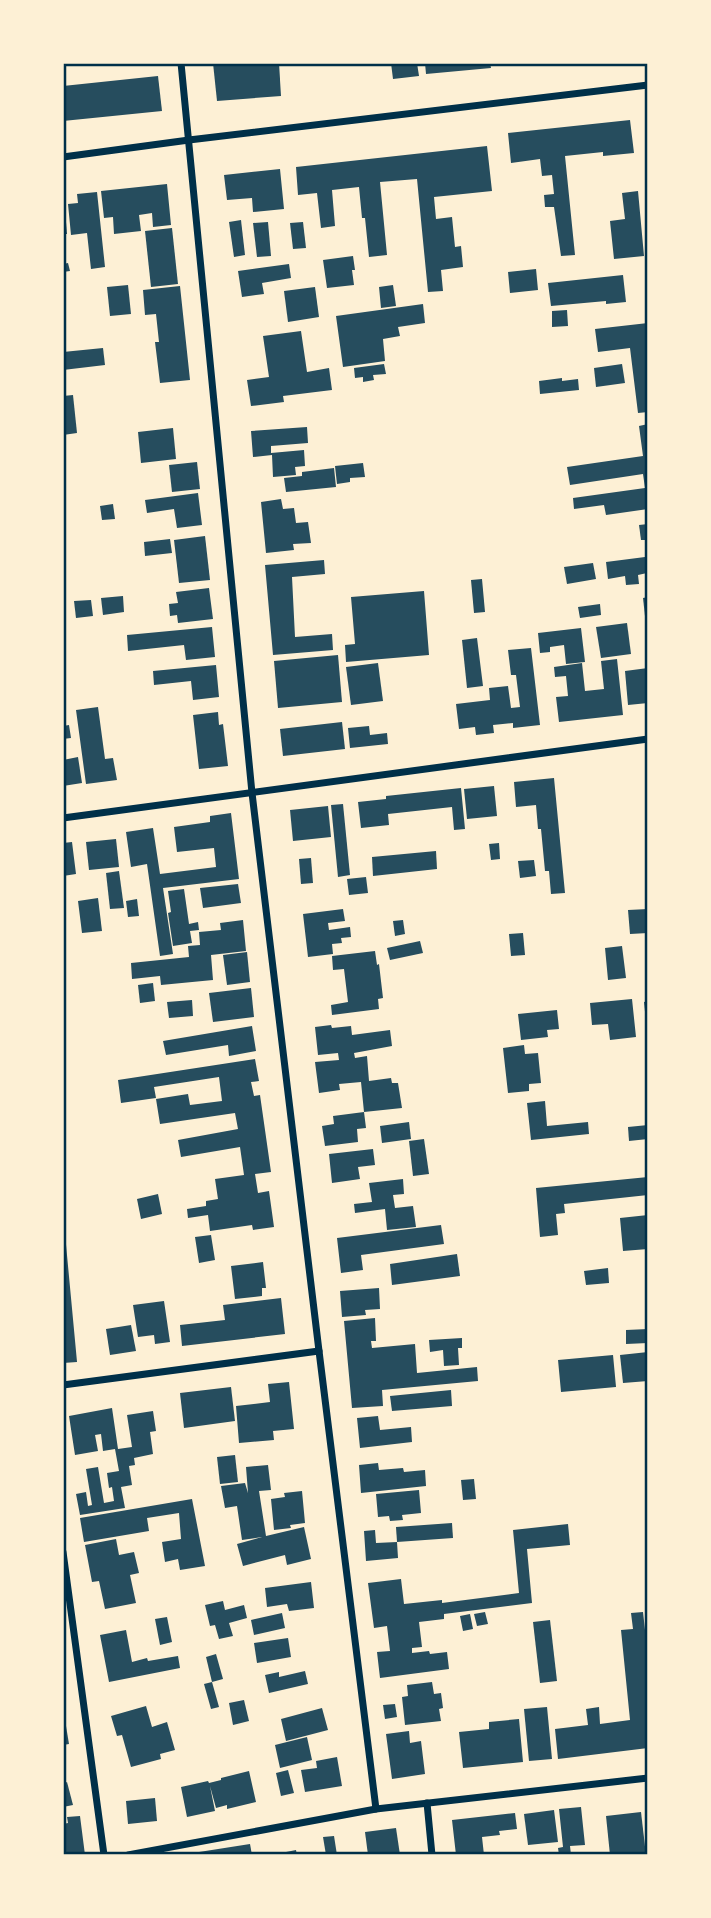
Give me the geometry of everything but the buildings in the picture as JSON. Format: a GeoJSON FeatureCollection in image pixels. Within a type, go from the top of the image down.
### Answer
{"type":"FeatureCollection","features":[{"type":"Feature","properties":{"kind":"street"},"geometry":{"type":"LineString","coordinates":[[181,63],[252,793],[376,1809]]}},
{"type":"Feature","properties":{"kind":"street"},"geometry":{"type":"LineString","coordinates":[[63,156],[648,85]]}},
{"type":"Feature","properties":{"kind":"street"},"geometry":{"type":"LineString","coordinates":[[63,818],[648,739]]}},
{"type":"Feature","properties":{"kind":"street"},"geometry":{"type":"LineString","coordinates":[[63,1385],[319,1351]]}},
{"type":"Feature","properties":{"kind":"street"},"geometry":{"type":"LineString","coordinates":[[63,1552],[104,1855]]}},
{"type":"Feature","properties":{"kind":"street"},"geometry":{"type":"LineString","coordinates":[[128,1855],[376,1809],[648,1779]]}},
{"type":"Feature","properties":{"kind":"street"},"geometry":{"type":"LineString","coordinates":[[426,1803],[432,1855]]}}]}
